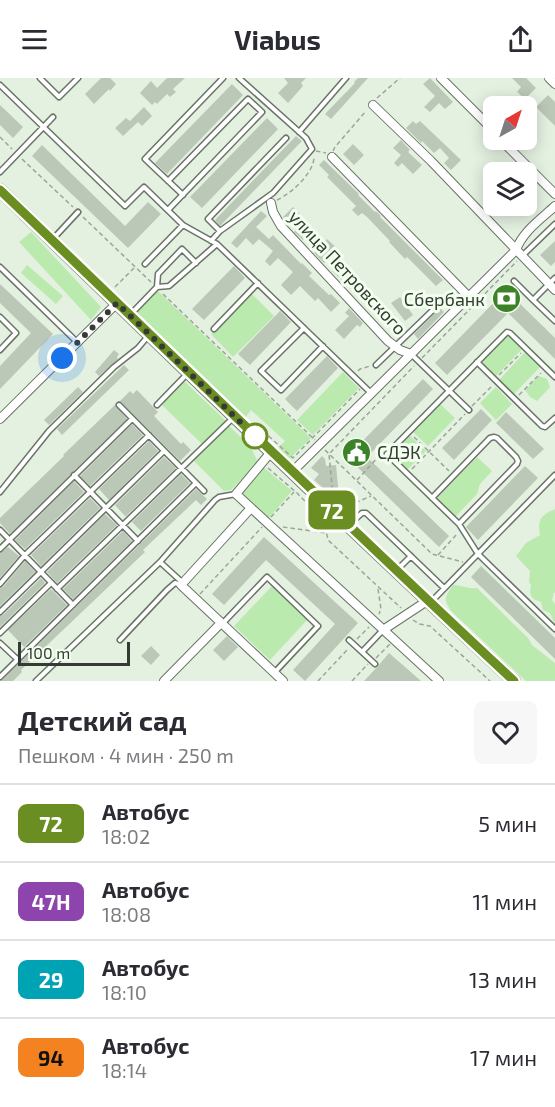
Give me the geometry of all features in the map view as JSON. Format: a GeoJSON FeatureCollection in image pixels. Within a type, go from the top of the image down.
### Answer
{"type":"FeatureCollection","features":[{"type":"Feature","properties":{"kind":"main road"},"geometry":{"type":"LineString","coordinates":[[0,190],[271,452],[513,681]]}},
{"type":"Feature","properties":{"kind":"street"},"geometry":{"type":"LineString","coordinates":[[441,78],[483,120]]}},
{"type":"Feature","properties":{"kind":"street"},"geometry":{"type":"LineString","coordinates":[[549,78],[555,84]]}},
{"type":"Feature","properties":{"kind":"street"},"geometry":{"type":"LineString","coordinates":[[373,105],[431,161],[519,253],[553,284]]}},
{"type":"Feature","properties":{"kind":"street"},"geometry":{"type":"LineString","coordinates":[[511,150],[555,194]]}},
{"type":"Feature","properties":{"kind":"street"},"geometry":{"type":"LineString","coordinates":[[332,157],[469,297]]}},
{"type":"Feature","properties":{"kind":"street","name":"улица Петровского"},"geometry":{"type":"LineString","coordinates":[[271,203],[281,226],[388,341],[411,354]]}},
{"type":"Feature","properties":{"kind":"street"},"geometry":{"type":"LineString","coordinates":[[292,472],[469,297],[519,253],[519,242],[526,232],[555,206]]}},
{"type":"Feature","properties":{"kind":"street"},"geometry":{"type":"LineString","coordinates":[[0,419],[117,303]]}},
{"type":"Feature","properties":{"kind":"street"},"geometry":{"type":"LineString","coordinates":[[271,452],[236,494],[439,681]]}},
{"type":"Feature","properties":{"kind":"street"},"geometry":{"type":"LineString","coordinates":[[251,508],[182,584],[283,681]]}},
{"type":"Feature","properties":{"kind":"street"},"geometry":{"type":"LineString","coordinates":[[383,630],[428,602]]}},
{"type":"Feature","properties":{"kind":"street"},"geometry":{"type":"LineString","coordinates":[[164,681],[222,624]]}},
{"type":"Feature","properties":{"kind":"lane"},"geometry":{"type":"LineString","coordinates":[[40,78],[59,97],[78,78]]}},
{"type":"Feature","properties":{"kind":"lane"},"geometry":{"type":"LineString","coordinates":[[183,195],[145,159],[224,78]]}},
{"type":"Feature","properties":{"kind":"lane"},"geometry":{"type":"LineString","coordinates":[[211,241],[220,231],[273,193],[312,149],[299,132],[239,78]]}},
{"type":"Feature","properties":{"kind":"lane"},"geometry":{"type":"LineString","coordinates":[[299,132],[346,78]]}},
{"type":"Feature","properties":{"kind":"lane"},"geometry":{"type":"LineString","coordinates":[[0,85],[126,206],[144,187],[183,225],[218,244],[372,393]]}},
{"type":"Feature","properties":{"kind":"lane"},"geometry":{"type":"LineString","coordinates":[[168,181],[248,99],[262,112],[168,210]]}},
{"type":"Feature","properties":{"kind":"lane"},"geometry":{"type":"LineString","coordinates":[[0,172],[53,117]]}},
{"type":"Feature","properties":{"kind":"lane"},"geometry":{"type":"LineString","coordinates":[[220,231],[207,219],[286,138]]}},
{"type":"Feature","properties":{"kind":"lane"},"geometry":{"type":"LineString","coordinates":[[52,240],[78,212]]}},
{"type":"Feature","properties":{"kind":"lane"},"geometry":{"type":"LineString","coordinates":[[519,253],[555,224]]}},
{"type":"Feature","properties":{"kind":"lane"},"geometry":{"type":"LineString","coordinates":[[146,264],[183,225]]}},
{"type":"Feature","properties":{"kind":"lane"},"geometry":{"type":"LineString","coordinates":[[157,287],[169,286],[218,244]]}},
{"type":"Feature","properties":{"kind":"lane"},"geometry":{"type":"LineString","coordinates":[[130,315],[157,287],[158,274],[182,249],[196,263]]}},
{"type":"Feature","properties":{"kind":"lane"},"geometry":{"type":"LineString","coordinates":[[0,267],[77,342]]}},
{"type":"Feature","properties":{"kind":"lane"},"geometry":{"type":"LineString","coordinates":[[514,281],[555,321]]}},
{"type":"Feature","properties":{"kind":"lane"},"geometry":{"type":"LineString","coordinates":[[214,329],[258,283]]}},
{"type":"Feature","properties":{"kind":"lane"},"geometry":{"type":"LineString","coordinates":[[533,300],[553,284]]}},
{"type":"Feature","properties":{"kind":"lane"},"geometry":{"type":"LineString","coordinates":[[376,365],[434,309]]}},
{"type":"Feature","properties":{"kind":"lane"},"geometry":{"type":"LineString","coordinates":[[0,317],[16,333],[0,350]]}},
{"type":"Feature","properties":{"kind":"lane"},"geometry":{"type":"LineString","coordinates":[[304,327],[261,371],[281,390],[323,346]]}},
{"type":"Feature","properties":{"kind":"lane"},"geometry":{"type":"LineString","coordinates":[[555,376],[507,332],[387,454],[459,524],[478,554],[555,629]]}},
{"type":"Feature","properties":{"kind":"lane"},"geometry":{"type":"LineString","coordinates":[[0,492],[49,431],[150,335]]}},
{"type":"Feature","properties":{"kind":"lane"},"geometry":{"type":"LineString","coordinates":[[411,354],[469,410]]}},
{"type":"Feature","properties":{"kind":"lane"},"geometry":{"type":"LineString","coordinates":[[477,362],[542,426],[545,427],[555,418]]}},
{"type":"Feature","properties":{"kind":"lane"},"geometry":{"type":"LineString","coordinates":[[157,405],[189,372]]}},
{"type":"Feature","properties":{"kind":"lane"},"geometry":{"type":"LineString","coordinates":[[119,405],[204,490]]}},
{"type":"Feature","properties":{"kind":"lane"},"geometry":{"type":"LineString","coordinates":[[57,589],[235,417]]}},
{"type":"Feature","properties":{"kind":"lane"},"geometry":{"type":"LineString","coordinates":[[0,549],[132,419]]}},
{"type":"Feature","properties":{"kind":"lane"},"geometry":{"type":"LineString","coordinates":[[0,584],[24,555],[148,435]]}},
{"type":"Feature","properties":{"kind":"lane"},"geometry":{"type":"LineString","coordinates":[[432,498],[490,438],[494,437],[516,458],[517,464],[459,524]]}},
{"type":"Feature","properties":{"kind":"lane"},"geometry":{"type":"LineString","coordinates":[[0,612],[164,451]]}},
{"type":"Feature","properties":{"kind":"lane"},"geometry":{"type":"LineString","coordinates":[[74,475],[138,541]]}},
{"type":"Feature","properties":{"kind":"lane"},"geometry":{"type":"LineString","coordinates":[[428,602],[555,475]]}},
{"type":"Feature","properties":{"kind":"lane"},"geometry":{"type":"LineString","coordinates":[[0,677],[196,483]]}},
{"type":"Feature","properties":{"kind":"lane"},"geometry":{"type":"LineString","coordinates":[[36,681],[160,562],[215,500],[236,494]]}},
{"type":"Feature","properties":{"kind":"lane"},"geometry":{"type":"LineString","coordinates":[[349,526],[362,513],[366,513],[444,588]]}},
{"type":"Feature","properties":{"kind":"lane"},"geometry":{"type":"LineString","coordinates":[[0,530],[73,606]]}},
{"type":"Feature","properties":{"kind":"lane"},"geometry":{"type":"LineString","coordinates":[[396,571],[411,556]]}},
{"type":"Feature","properties":{"kind":"lane"},"geometry":{"type":"LineString","coordinates":[[160,562],[182,584]]}},
{"type":"Feature","properties":{"kind":"lane"},"geometry":{"type":"LineString","coordinates":[[222,624],[267,577],[318,626],[274,673]]}},
{"type":"Feature","properties":{"kind":"lane"},"geometry":{"type":"LineString","coordinates":[[0,633],[51,583]]}},
{"type":"Feature","properties":{"kind":"lane"},"geometry":{"type":"LineString","coordinates":[[120,640],[167,590],[175,584],[182,584]]}},
{"type":"Feature","properties":{"kind":"lane"},"geometry":{"type":"LineString","coordinates":[[362,652],[383,630]]}},
{"type":"Feature","properties":{"kind":"lane"},"geometry":{"type":"LineString","coordinates":[[349,640],[375,664]]}},
{"type":"Feature","properties":{"kind":"lane"},"geometry":{"type":"LineString","coordinates":[[0,643],[17,660]]}},
{"type":"Feature","properties":{"kind":"path"},"geometry":{"type":"LineString","coordinates":[[312,149],[332,157],[335,147],[365,112],[400,78]]}},
{"type":"Feature","properties":{"kind":"path"},"geometry":{"type":"LineString","coordinates":[[0,137],[432,554],[469,563]]}},
{"type":"Feature","properties":{"kind":"path"},"geometry":{"type":"LineString","coordinates":[[271,203],[289,193],[309,172],[315,163],[312,149]]}},
{"type":"Feature","properties":{"kind":"path"},"geometry":{"type":"LineString","coordinates":[[333,498],[329,454],[419,362],[519,253]]}},
{"type":"Feature","properties":{"kind":"path"},"geometry":{"type":"LineString","coordinates":[[113,288],[135,267]]}},
{"type":"Feature","properties":{"kind":"path"},"geometry":{"type":"LineString","coordinates":[[407,474],[526,348]]}},
{"type":"Feature","properties":{"kind":"path"},"geometry":{"type":"LineString","coordinates":[[258,426],[292,458],[361,389],[351,379],[353,375],[360,369],[376,365]]}},
{"type":"Feature","properties":{"kind":"path"},"geometry":{"type":"LineString","coordinates":[[515,399],[546,368]]}},
{"type":"Feature","properties":{"kind":"path"},"geometry":{"type":"LineString","coordinates":[[409,432],[454,476]]}},
{"type":"Feature","properties":{"kind":"path"},"geometry":{"type":"LineString","coordinates":[[356,480],[384,452],[387,454]]}},
{"type":"Feature","properties":{"kind":"path"},"geometry":{"type":"LineString","coordinates":[[262,462],[324,521],[328,540],[407,614],[419,624],[430,626],[490,681]]}},
{"type":"Feature","properties":{"kind":"path"},"geometry":{"type":"LineString","coordinates":[[365,498],[366,490]]}},
{"type":"Feature","properties":{"kind":"path"},"geometry":{"type":"LineString","coordinates":[[196,599],[295,491]]}},
{"type":"Feature","properties":{"kind":"path"},"geometry":{"type":"LineString","coordinates":[[338,503],[343,508],[372,496]]}},
{"type":"Feature","properties":{"kind":"path"},"geometry":{"type":"LineString","coordinates":[[281,526],[327,534]]}},
{"type":"Feature","properties":{"kind":"path"},"geometry":{"type":"LineString","coordinates":[[437,555],[462,530]]}},
{"type":"Feature","properties":{"kind":"path"},"geometry":{"type":"LineString","coordinates":[[318,681],[380,613],[378,587]]}},
{"type":"Feature","properties":{"kind":"green space"},"geometry":{"type":"Polygon","coordinates":[[[31,232],[101,307],[91,320],[19,242],[31,232]]]}},
{"type":"Feature","properties":{"kind":"green space"},"geometry":{"type":"Polygon","coordinates":[[[27,265],[63,296],[56,304],[21,273],[27,265]]]}},
{"type":"Feature","properties":{"kind":"green space"},"geometry":{"type":"Polygon","coordinates":[[[158,291],[311,438],[289,459],[278,448],[285,441],[251,410],[245,418],[136,313],[158,291]]]}},
{"type":"Feature","properties":{"kind":"green space"},"geometry":{"type":"Polygon","coordinates":[[[251,293],[274,316],[233,357],[211,334],[251,293]]]}},
{"type":"Feature","properties":{"kind":"green space"},"geometry":{"type":"Polygon","coordinates":[[[508,334],[523,348],[495,377],[480,362],[508,334]]]}},
{"type":"Feature","properties":{"kind":"green space"},"geometry":{"type":"Polygon","coordinates":[[[526,351],[541,366],[514,394],[499,380],[526,351]]]}},
{"type":"Feature","properties":{"kind":"green space"},"geometry":{"type":"Polygon","coordinates":[[[343,372],[359,388],[313,435],[297,420],[343,372]]]}},
{"type":"Feature","properties":{"kind":"green space"},"geometry":{"type":"Polygon","coordinates":[[[539,376],[547,379],[550,387],[537,401],[525,390],[539,376]]]}},
{"type":"Feature","properties":{"kind":"green space"},"geometry":{"type":"Polygon","coordinates":[[[184,381],[226,421],[203,445],[161,404],[184,381]]]}},
{"type":"Feature","properties":{"kind":"green space"},"geometry":{"type":"Polygon","coordinates":[[[496,387],[512,404],[496,420],[480,403],[496,387]]]}},
{"type":"Feature","properties":{"kind":"green space"},"geometry":{"type":"Polygon","coordinates":[[[440,404],[455,418],[428,446],[413,432],[440,404]]]}},
{"type":"Feature","properties":{"kind":"green space"},"geometry":{"type":"Polygon","coordinates":[[[228,425],[250,446],[258,462],[231,490],[224,491],[193,460],[228,425]]]}},
{"type":"Feature","properties":{"kind":"green space"},"geometry":{"type":"Polygon","coordinates":[[[408,434],[426,451],[406,471],[389,454],[408,434]]]}},
{"type":"Feature","properties":{"kind":"green space"},"geometry":{"type":"Polygon","coordinates":[[[477,457],[492,471],[480,484],[477,494],[455,517],[437,498],[477,457]]]}},
{"type":"Feature","properties":{"kind":"green space"},"geometry":{"type":"Polygon","coordinates":[[[262,466],[292,491],[268,519],[239,493],[262,466]]]}},
{"type":"Feature","properties":{"kind":"green space"},"geometry":{"type":"Polygon","coordinates":[[[555,509],[555,592],[552,600],[555,604],[555,625],[550,613],[543,610],[541,602],[532,596],[529,582],[530,571],[516,556],[526,543],[540,535],[541,519],[546,513],[555,509]]]}},
{"type":"Feature","properties":{"kind":"green space"},"geometry":{"type":"Polygon","coordinates":[[[453,585],[477,588],[528,638],[532,645],[555,663],[555,681],[526,681],[451,611],[446,598],[453,585]]]}},
{"type":"Feature","properties":{"kind":"green space"},"geometry":{"type":"Polygon","coordinates":[[[272,586],[308,619],[270,660],[234,626],[272,586]]]}},
{"type":"Feature","properties":{"kind":"building"},"geometry":{"type":"Polygon","coordinates":[[[101,78],[110,78],[116,84],[94,104],[85,94],[101,78]]]}},
{"type":"Feature","properties":{"kind":"building"},"geometry":{"type":"Polygon","coordinates":[[[167,78],[185,78],[173,89],[176,92],[170,97],[167,94],[157,104],[155,102],[152,105],[140,93],[151,81],[157,88],[167,78]]]}},
{"type":"Feature","properties":{"kind":"building"},"geometry":{"type":"Polygon","coordinates":[[[284,78],[306,78],[301,83],[303,86],[288,103],[278,93],[288,83],[284,78]]]}},
{"type":"Feature","properties":{"kind":"building"},"geometry":{"type":"Polygon","coordinates":[[[358,78],[368,78],[331,119],[325,114],[358,78]]]}},
{"type":"Feature","properties":{"kind":"building"},"geometry":{"type":"Polygon","coordinates":[[[430,78],[453,102],[445,109],[439,103],[430,112],[424,107],[435,96],[423,84],[430,78]]]}},
{"type":"Feature","properties":{"kind":"building"},"geometry":{"type":"Polygon","coordinates":[[[512,78],[526,78],[536,88],[528,96],[522,96],[517,92],[521,87],[512,78]]]}},
{"type":"Feature","properties":{"kind":"building"},"geometry":{"type":"Polygon","coordinates":[[[232,84],[243,95],[167,174],[155,163],[232,84]]]}},
{"type":"Feature","properties":{"kind":"building"},"geometry":{"type":"Polygon","coordinates":[[[548,95],[555,102],[555,126],[537,108],[548,95]]]}},
{"type":"Feature","properties":{"kind":"building"},"geometry":{"type":"Polygon","coordinates":[[[0,105],[23,127],[13,138],[0,125],[0,105]]]}},
{"type":"Feature","properties":{"kind":"building"},"geometry":{"type":"Polygon","coordinates":[[[144,107],[152,116],[142,126],[138,122],[123,136],[115,128],[126,118],[130,121],[144,107]]]}},
{"type":"Feature","properties":{"kind":"building"},"geometry":{"type":"Polygon","coordinates":[[[267,118],[278,129],[202,208],[190,197],[267,118]]]}},
{"type":"Feature","properties":{"kind":"building"},"geometry":{"type":"Polygon","coordinates":[[[413,121],[416,124],[420,121],[461,160],[451,170],[444,163],[449,158],[440,148],[434,153],[406,128],[413,121]]]}},
{"type":"Feature","properties":{"kind":"building"},"geometry":{"type":"Polygon","coordinates":[[[296,136],[302,141],[220,226],[215,220],[296,136]]]}},
{"type":"Feature","properties":{"kind":"building"},"geometry":{"type":"Polygon","coordinates":[[[401,140],[410,150],[408,152],[422,165],[413,174],[402,163],[398,167],[394,163],[401,155],[393,148],[401,140]]]}},
{"type":"Feature","properties":{"kind":"building"},"geometry":{"type":"Polygon","coordinates":[[[353,144],[364,155],[354,165],[343,154],[353,144]]]}},
{"type":"Feature","properties":{"kind":"building"},"geometry":{"type":"Polygon","coordinates":[[[42,145],[125,226],[148,202],[161,214],[128,248],[32,156],[42,145]]]}},
{"type":"Feature","properties":{"kind":"building"},"geometry":{"type":"Polygon","coordinates":[[[324,160],[443,280],[436,286],[407,257],[405,259],[367,217],[362,213],[358,216],[352,210],[356,206],[327,177],[329,175],[319,165],[324,160]]]}},
{"type":"Feature","properties":{"kind":"building"},"geometry":{"type":"Polygon","coordinates":[[[293,207],[316,232],[310,239],[307,236],[303,240],[283,217],[293,207]]]}},
{"type":"Feature","properties":{"kind":"building"},"geometry":{"type":"Polygon","coordinates":[[[261,211],[267,216],[256,227],[269,239],[273,235],[312,273],[309,276],[340,303],[331,312],[318,298],[315,301],[300,286],[291,295],[281,285],[293,272],[278,258],[270,266],[265,261],[273,251],[259,239],[253,245],[246,238],[237,248],[231,243],[261,211]]]}},
{"type":"Feature","properties":{"kind":"building"},"geometry":{"type":"Polygon","coordinates":[[[327,239],[338,249],[324,263],[314,253],[327,239]]]}},
{"type":"Feature","properties":{"kind":"building"},"geometry":{"type":"Polygon","coordinates":[[[555,241],[555,262],[551,266],[540,255],[555,241]]]}},
{"type":"Feature","properties":{"kind":"building"},"geometry":{"type":"Polygon","coordinates":[[[341,262],[364,285],[356,293],[332,271],[341,262]]]}},
{"type":"Feature","properties":{"kind":"building"},"geometry":{"type":"Polygon","coordinates":[[[234,266],[245,278],[204,320],[192,309],[234,266]]]}},
{"type":"Feature","properties":{"kind":"building"},"geometry":{"type":"Polygon","coordinates":[[[0,284],[53,334],[0,389],[0,366],[31,333],[0,303],[0,284]]]}},
{"type":"Feature","properties":{"kind":"building"},"geometry":{"type":"Polygon","coordinates":[[[506,290],[555,338],[555,359],[508,313],[447,375],[435,363],[506,290]]]}},
{"type":"Feature","properties":{"kind":"building"},"geometry":{"type":"Polygon","coordinates":[[[400,297],[413,315],[405,321],[391,303],[400,297]]]}},
{"type":"Feature","properties":{"kind":"building"},"geometry":{"type":"Polygon","coordinates":[[[349,308],[363,323],[360,327],[357,325],[344,339],[335,330],[349,316],[345,313],[349,308]]]}},
{"type":"Feature","properties":{"kind":"building"},"geometry":{"type":"Polygon","coordinates":[[[440,308],[444,312],[418,339],[414,334],[440,308]]]}},
{"type":"Feature","properties":{"kind":"building"},"geometry":{"type":"Polygon","coordinates":[[[280,311],[291,322],[250,365],[238,354],[280,311]]]}},
{"type":"Feature","properties":{"kind":"building"},"geometry":{"type":"Polygon","coordinates":[[[114,350],[119,354],[118,359],[99,376],[95,372],[114,350]]]}},
{"type":"Feature","properties":{"kind":"building"},"geometry":{"type":"Polygon","coordinates":[[[327,356],[338,368],[297,411],[285,399],[327,356]]]}},
{"type":"Feature","properties":{"kind":"building"},"geometry":{"type":"Polygon","coordinates":[[[124,365],[129,370],[62,435],[57,429],[124,365]]]}},
{"type":"Feature","properties":{"kind":"building"},"geometry":{"type":"Polygon","coordinates":[[[423,379],[433,389],[367,457],[449,536],[439,547],[347,457],[423,379]]]}},
{"type":"Feature","properties":{"kind":"building"},"geometry":{"type":"Polygon","coordinates":[[[78,387],[83,392],[49,425],[44,420],[78,387]]]}},
{"type":"Feature","properties":{"kind":"building"},"geometry":{"type":"Polygon","coordinates":[[[137,390],[158,412],[154,416],[181,444],[183,442],[191,450],[180,461],[120,401],[130,391],[133,394],[137,390]]]}},
{"type":"Feature","properties":{"kind":"building"},"geometry":{"type":"Polygon","coordinates":[[[115,405],[127,419],[10,534],[0,523],[0,518],[115,405]]]}},
{"type":"Feature","properties":{"kind":"building"},"geometry":{"type":"Polygon","coordinates":[[[481,409],[492,420],[454,460],[442,448],[481,409]]]}},
{"type":"Feature","properties":{"kind":"building"},"geometry":{"type":"Polygon","coordinates":[[[506,412],[544,449],[533,459],[496,423],[506,412]]]}},
{"type":"Feature","properties":{"kind":"building"},"geometry":{"type":"Polygon","coordinates":[[[132,424],[143,435],[90,486],[80,476],[132,424]]]}},
{"type":"Feature","properties":{"kind":"building"},"geometry":{"type":"Polygon","coordinates":[[[149,441],[158,451],[109,500],[99,489],[149,441]]]}},
{"type":"Feature","properties":{"kind":"building"},"geometry":{"type":"Polygon","coordinates":[[[322,456],[326,466],[336,465],[339,497],[331,490],[329,493],[314,480],[319,474],[311,468],[322,456]]]}},
{"type":"Feature","properties":{"kind":"building"},"geometry":{"type":"Polygon","coordinates":[[[164,457],[176,468],[125,516],[115,505],[164,457]]]}},
{"type":"Feature","properties":{"kind":"building"},"geometry":{"type":"Polygon","coordinates":[[[525,466],[538,478],[478,540],[466,527],[525,466]]]}},
{"type":"Feature","properties":{"kind":"building"},"geometry":{"type":"Polygon","coordinates":[[[181,474],[190,483],[141,531],[132,522],[181,474]]]}},
{"type":"Feature","properties":{"kind":"building"},"geometry":{"type":"Polygon","coordinates":[[[74,481],[84,492],[25,549],[15,540],[74,481]]]}},
{"type":"Feature","properties":{"kind":"building"},"geometry":{"type":"Polygon","coordinates":[[[196,489],[207,499],[201,505],[196,500],[21,670],[22,672],[13,681],[1,681],[196,489]]]}},
{"type":"Feature","properties":{"kind":"building"},"geometry":{"type":"Polygon","coordinates":[[[90,498],[100,508],[41,566],[31,555],[90,498]]]}},
{"type":"Feature","properties":{"kind":"building"},"geometry":{"type":"Polygon","coordinates":[[[105,514],[117,525],[57,583],[47,572],[105,514]]]}},
{"type":"Feature","properties":{"kind":"building"},"geometry":{"type":"Polygon","coordinates":[[[123,531],[132,541],[73,599],[63,589],[123,531]]]}},
{"type":"Feature","properties":{"kind":"building"},"geometry":{"type":"Polygon","coordinates":[[[264,537],[358,623],[305,681],[293,670],[335,624],[266,560],[224,605],[212,594],[264,537]]]}},
{"type":"Feature","properties":{"kind":"building"},"geometry":{"type":"Polygon","coordinates":[[[8,547],[19,556],[0,578],[0,553],[8,547]]]}},
{"type":"Feature","properties":{"kind":"building"},"geometry":{"type":"Polygon","coordinates":[[[25,561],[35,572],[0,606],[0,588],[25,561]]]}},
{"type":"Feature","properties":{"kind":"building"},"geometry":{"type":"Polygon","coordinates":[[[481,566],[555,638],[555,659],[471,577],[481,566]]]}},
{"type":"Feature","properties":{"kind":"building"},"geometry":{"type":"Polygon","coordinates":[[[41,578],[45,583],[0,627],[0,616],[41,578]]]}},
{"type":"Feature","properties":{"kind":"building"},"geometry":{"type":"Polygon","coordinates":[[[51,589],[67,605],[24,647],[8,630],[51,589]]]}},
{"type":"Feature","properties":{"kind":"building"},"geometry":{"type":"Polygon","coordinates":[[[227,636],[238,647],[224,661],[213,650],[227,636]]]}},
{"type":"Feature","properties":{"kind":"building"},"geometry":{"type":"Polygon","coordinates":[[[151,646],[160,655],[151,665],[141,656],[151,646]]]}},
{"type":"Feature","properties":{"kind":"building"},"geometry":{"type":"Polygon","coordinates":[[[389,653],[421,681],[364,681],[389,653]]]}},
{"type":"Feature","properties":{"kind":"bus line","name":"72"},"geometry":{"type":"LineString","coordinates":[[0,190],[271,452],[514,681]]}},
{"type":"Feature","properties":{"kind":"place","name":"Сбербанк"},"geometry":{"type":"Point","coordinates":[506,299]}},
{"type":"Feature","properties":{"kind":"place","name":"СДЭК"},"geometry":{"type":"Point","coordinates":[356,452]}},
{"type":"Feature","properties":{"kind":"route"},"geometry":{"type":"LineString","coordinates":[[62,358],[117,303],[259,440],[255,436]]}}]}
